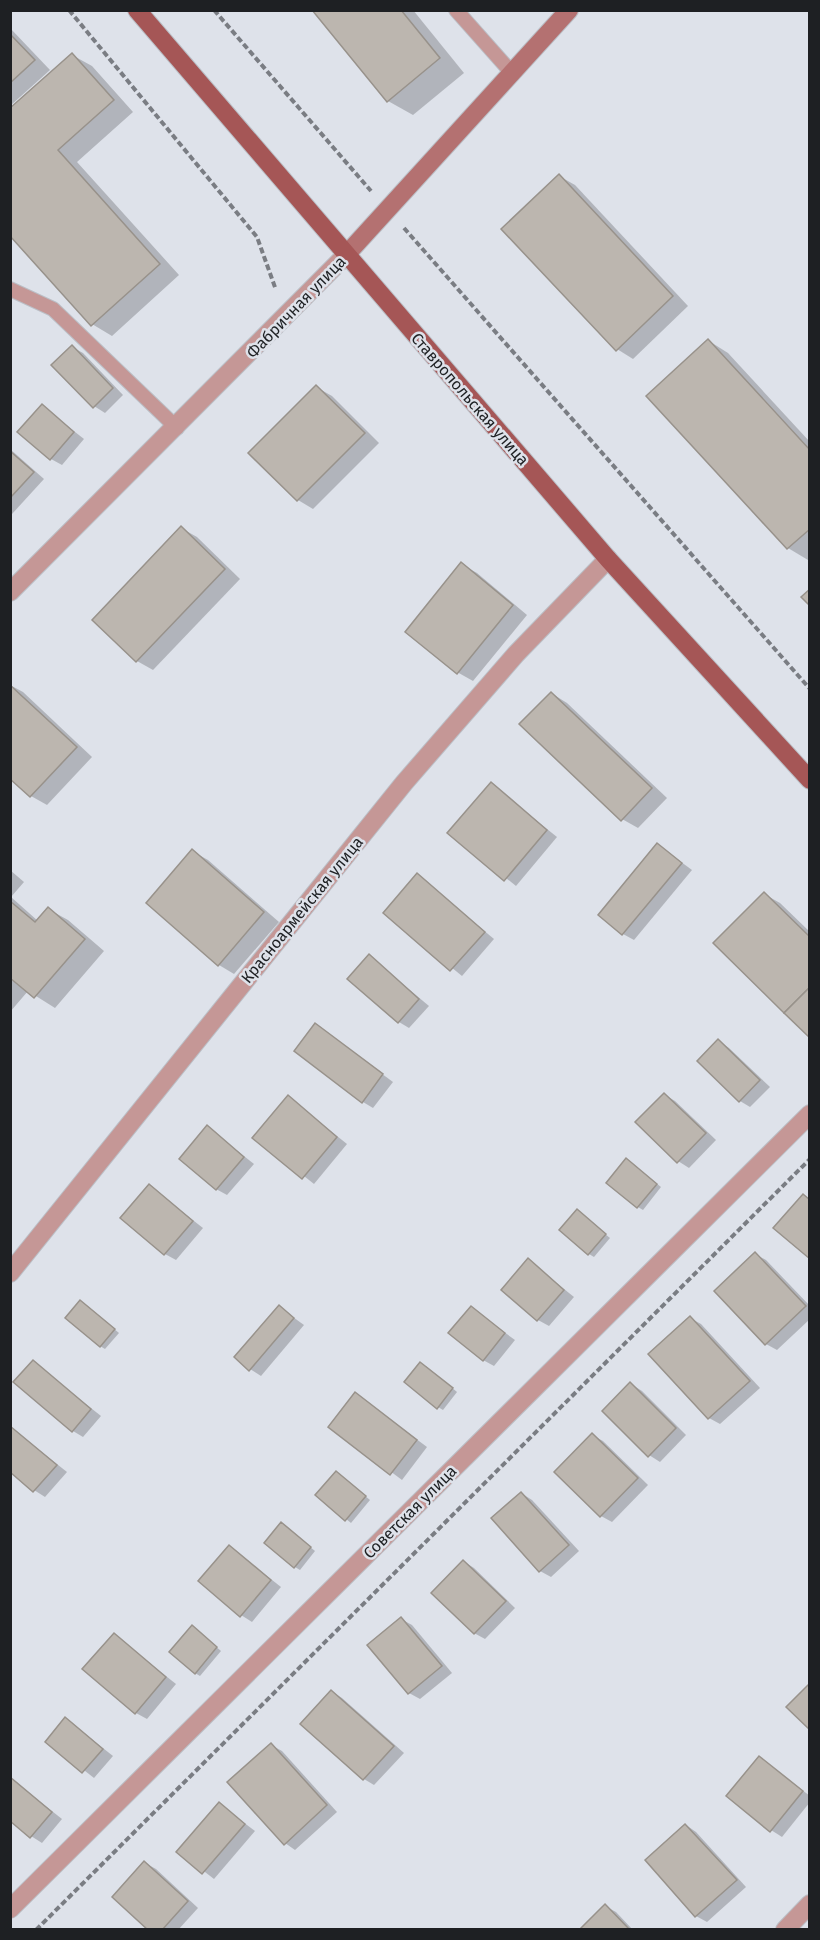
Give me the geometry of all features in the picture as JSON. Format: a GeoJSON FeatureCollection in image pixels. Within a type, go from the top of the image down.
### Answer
{"type":"FeatureCollection","features":[{"type":"Feature","properties":{"kind":"main road","name":"Ставропольская улица"},"geometry":{"type":"LineString","coordinates":[[137,10],[608,559],[810,780]]}},
{"type":"Feature","properties":{"kind":"street","name":"Фабричная улица"},"geometry":{"type":"LineString","coordinates":[[10,592],[286,318],[569,10]]}},
{"type":"Feature","properties":{"kind":"street","name":"Красноармейская улица"},"geometry":{"type":"LineString","coordinates":[[10,1273],[404,783],[516,654],[608,559]]}},
{"type":"Feature","properties":{"kind":"street","name":"Советская улица"},"geometry":{"type":"LineString","coordinates":[[10,1909],[810,1114]]}},
{"type":"Feature","properties":{"kind":"street"},"geometry":{"type":"LineString","coordinates":[[785,1929],[810,1904]]}},
{"type":"Feature","properties":{"kind":"lane"},"geometry":{"type":"LineString","coordinates":[[456,10],[512,73]]}},
{"type":"Feature","properties":{"kind":"lane"},"geometry":{"type":"LineString","coordinates":[[10,289],[53,309],[177,428]]}},
{"type":"Feature","properties":{"kind":"path"},"geometry":{"type":"LineString","coordinates":[[69,10],[257,237],[286,318]]}},
{"type":"Feature","properties":{"kind":"path"},"geometry":{"type":"LineString","coordinates":[[214,10],[387,210],[810,689]]}},
{"type":"Feature","properties":{"kind":"path"},"geometry":{"type":"LineString","coordinates":[[36,1929],[810,1160]]}},
{"type":"Feature","properties":{"kind":"building"},"geometry":{"type":"Polygon","coordinates":[[[312,10],[401,10],[440,58],[387,102],[312,10]]]}},
{"type":"Feature","properties":{"kind":"building"},"geometry":{"type":"Polygon","coordinates":[[[10,34],[35,60],[10,83],[10,34]]]}},
{"type":"Feature","properties":{"kind":"building"},"geometry":{"type":"Polygon","coordinates":[[[72,53],[114,100],[58,150],[160,264],[91,326],[10,236],[10,108],[72,53]]]}},
{"type":"Feature","properties":{"kind":"building"},"geometry":{"type":"Polygon","coordinates":[[[559,174],[673,296],[616,351],[501,229],[559,174]]]}},
{"type":"Feature","properties":{"kind":"building"},"geometry":{"type":"Polygon","coordinates":[[[708,339],[810,450],[810,529],[787,549],[646,396],[708,339]]]}},
{"type":"Feature","properties":{"kind":"building"},"geometry":{"type":"Polygon","coordinates":[[[72,345],[113,388],[93,408],[51,365],[72,345]]]}},
{"type":"Feature","properties":{"kind":"building"},"geometry":{"type":"Polygon","coordinates":[[[316,385],[365,433],[297,501],[248,453],[316,385]]]}},
{"type":"Feature","properties":{"kind":"building"},"geometry":{"type":"Polygon","coordinates":[[[42,404],[74,432],[50,460],[17,432],[42,404]]]}},
{"type":"Feature","properties":{"kind":"building"},"geometry":{"type":"Polygon","coordinates":[[[10,451],[34,472],[10,498],[10,451]]]}},
{"type":"Feature","properties":{"kind":"building"},"geometry":{"type":"Polygon","coordinates":[[[181,526],[225,569],[136,662],[92,620],[181,526]]]}},
{"type":"Feature","properties":{"kind":"building"},"geometry":{"type":"Polygon","coordinates":[[[461,562],[513,605],[457,674],[405,632],[461,562]]]}},
{"type":"Feature","properties":{"kind":"building"},"geometry":{"type":"Polygon","coordinates":[[[810,589],[810,606],[801,597],[810,589]]]}},
{"type":"Feature","properties":{"kind":"building"},"geometry":{"type":"Polygon","coordinates":[[[10,685],[77,747],[30,797],[10,779],[10,685]]]}},
{"type":"Feature","properties":{"kind":"building"},"geometry":{"type":"Polygon","coordinates":[[[551,692],[652,788],[621,821],[519,724],[551,692]]]}},
{"type":"Feature","properties":{"kind":"building"},"geometry":{"type":"Polygon","coordinates":[[[491,782],[547,830],[504,881],[447,833],[491,782]]]}},
{"type":"Feature","properties":{"kind":"building"},"geometry":{"type":"Polygon","coordinates":[[[657,843],[682,863],[622,935],[598,915],[657,843]]]}},
{"type":"Feature","properties":{"kind":"building"},"geometry":{"type":"Polygon","coordinates":[[[192,849],[264,912],[218,966],[146,903],[192,849]]]}},
{"type":"Feature","properties":{"kind":"building"},"geometry":{"type":"Polygon","coordinates":[[[417,873],[485,932],[450,971],[383,913],[417,873]]]}},
{"type":"Feature","properties":{"kind":"building"},"geometry":{"type":"Polygon","coordinates":[[[764,892],[810,937],[810,987],[784,1013],[713,943],[764,892]]]}},
{"type":"Feature","properties":{"kind":"building"},"geometry":{"type":"Polygon","coordinates":[[[10,901],[35,922],[48,907],[85,939],[34,998],[10,978],[10,901]]]}},
{"type":"Feature","properties":{"kind":"building"},"geometry":{"type":"Polygon","coordinates":[[[369,954],[419,999],[398,1023],[347,979],[369,954]]]}},
{"type":"Feature","properties":{"kind":"building"},"geometry":{"type":"Polygon","coordinates":[[[810,987],[810,1038],[784,1013],[810,987]]]}},
{"type":"Feature","properties":{"kind":"building"},"geometry":{"type":"Polygon","coordinates":[[[315,1023],[383,1074],[362,1103],[294,1051],[315,1023]]]}},
{"type":"Feature","properties":{"kind":"building"},"geometry":{"type":"Polygon","coordinates":[[[718,1039],[760,1080],[739,1102],[697,1061],[718,1039]]]}},
{"type":"Feature","properties":{"kind":"building"},"geometry":{"type":"Polygon","coordinates":[[[664,1093],[706,1133],[677,1163],[635,1122],[664,1093]]]}},
{"type":"Feature","properties":{"kind":"building"},"geometry":{"type":"Polygon","coordinates":[[[288,1095],[337,1137],[302,1179],[252,1138],[288,1095]]]}},
{"type":"Feature","properties":{"kind":"building"},"geometry":{"type":"Polygon","coordinates":[[[207,1125],[244,1157],[216,1190],[179,1159],[207,1125]]]}},
{"type":"Feature","properties":{"kind":"building"},"geometry":{"type":"Polygon","coordinates":[[[626,1158],[657,1184],[637,1208],[606,1183],[626,1158]]]}},
{"type":"Feature","properties":{"kind":"building"},"geometry":{"type":"Polygon","coordinates":[[[149,1184],[193,1221],[164,1255],[120,1218],[149,1184]]]}},
{"type":"Feature","properties":{"kind":"building"},"geometry":{"type":"Polygon","coordinates":[[[803,1194],[810,1200],[810,1259],[773,1228],[803,1194]]]}},
{"type":"Feature","properties":{"kind":"building"},"geometry":{"type":"Polygon","coordinates":[[[577,1209],[606,1234],[588,1255],[559,1230],[577,1209]]]}},
{"type":"Feature","properties":{"kind":"building"},"geometry":{"type":"Polygon","coordinates":[[[755,1252],[806,1306],[765,1345],[714,1291],[755,1252]]]}},
{"type":"Feature","properties":{"kind":"building"},"geometry":{"type":"Polygon","coordinates":[[[528,1258],[564,1290],[537,1321],[501,1290],[528,1258]]]}},
{"type":"Feature","properties":{"kind":"building"},"geometry":{"type":"Polygon","coordinates":[[[80,1300],[115,1329],[100,1347],[65,1318],[80,1300]]]}},
{"type":"Feature","properties":{"kind":"building"},"geometry":{"type":"Polygon","coordinates":[[[279,1305],[294,1318],[249,1371],[234,1357],[279,1305]]]}},
{"type":"Feature","properties":{"kind":"building"},"geometry":{"type":"Polygon","coordinates":[[[471,1306],[505,1333],[483,1361],[448,1333],[471,1306]]]}},
{"type":"Feature","properties":{"kind":"building"},"geometry":{"type":"Polygon","coordinates":[[[690,1316],[750,1381],[708,1419],[648,1354],[690,1316]]]}},
{"type":"Feature","properties":{"kind":"building"},"geometry":{"type":"Polygon","coordinates":[[[33,1360],[91,1409],[72,1432],[13,1382],[33,1360]]]}},
{"type":"Feature","properties":{"kind":"building"},"geometry":{"type":"Polygon","coordinates":[[[420,1362],[453,1388],[437,1409],[404,1382],[420,1362]]]}},
{"type":"Feature","properties":{"kind":"building"},"geometry":{"type":"Polygon","coordinates":[[[630,1382],[676,1428],[648,1457],[602,1411],[630,1382]]]}},
{"type":"Feature","properties":{"kind":"building"},"geometry":{"type":"Polygon","coordinates":[[[355,1392],[417,1440],[390,1475],[328,1427],[355,1392]]]}},
{"type":"Feature","properties":{"kind":"building"},"geometry":{"type":"Polygon","coordinates":[[[10,1426],[57,1465],[33,1492],[10,1472],[10,1426]]]}},
{"type":"Feature","properties":{"kind":"building"},"geometry":{"type":"Polygon","coordinates":[[[592,1433],[638,1478],[600,1517],[554,1472],[592,1433]]]}},
{"type":"Feature","properties":{"kind":"building"},"geometry":{"type":"Polygon","coordinates":[[[336,1471],[366,1496],[345,1521],[315,1495],[336,1471]]]}},
{"type":"Feature","properties":{"kind":"building"},"geometry":{"type":"Polygon","coordinates":[[[521,1492],[569,1545],[539,1572],[491,1518],[521,1492]]]}},
{"type":"Feature","properties":{"kind":"building"},"geometry":{"type":"Polygon","coordinates":[[[281,1522],[311,1547],[294,1568],[264,1543],[281,1522]]]}},
{"type":"Feature","properties":{"kind":"building"},"geometry":{"type":"Polygon","coordinates":[[[229,1545],[271,1580],[240,1617],[198,1581],[229,1545]]]}},
{"type":"Feature","properties":{"kind":"building"},"geometry":{"type":"Polygon","coordinates":[[[463,1560],[506,1601],[474,1634],[431,1593],[463,1560]]]}},
{"type":"Feature","properties":{"kind":"building"},"geometry":{"type":"Polygon","coordinates":[[[401,1617],[442,1666],[408,1694],[367,1645],[401,1617]]]}},
{"type":"Feature","properties":{"kind":"building"},"geometry":{"type":"Polygon","coordinates":[[[192,1625],[217,1647],[195,1674],[169,1652],[192,1625]]]}},
{"type":"Feature","properties":{"kind":"building"},"geometry":{"type":"Polygon","coordinates":[[[114,1633],[166,1677],[135,1714],[82,1669],[114,1633]]]}},
{"type":"Feature","properties":{"kind":"building"},"geometry":{"type":"Polygon","coordinates":[[[810,1683],[810,1730],[786,1707],[810,1683]]]}},
{"type":"Feature","properties":{"kind":"building"},"geometry":{"type":"Polygon","coordinates":[[[331,1690],[394,1746],[363,1780],[300,1724],[331,1690]]]}},
{"type":"Feature","properties":{"kind":"building"},"geometry":{"type":"Polygon","coordinates":[[[65,1717],[103,1749],[82,1773],[45,1742],[65,1717]]]}},
{"type":"Feature","properties":{"kind":"building"},"geometry":{"type":"Polygon","coordinates":[[[271,1743],[327,1805],[284,1845],[227,1782],[271,1743]]]}},
{"type":"Feature","properties":{"kind":"building"},"geometry":{"type":"Polygon","coordinates":[[[759,1756],[803,1791],[770,1832],[726,1796],[759,1756]]]}},
{"type":"Feature","properties":{"kind":"building"},"geometry":{"type":"Polygon","coordinates":[[[10,1777],[52,1812],[30,1838],[10,1821],[10,1777]]]}},
{"type":"Feature","properties":{"kind":"building"},"geometry":{"type":"Polygon","coordinates":[[[219,1802],[245,1824],[202,1874],[176,1852],[219,1802]]]}},
{"type":"Feature","properties":{"kind":"building"},"geometry":{"type":"Polygon","coordinates":[[[685,1824],[737,1880],[695,1917],[645,1860],[685,1824]]]}},
{"type":"Feature","properties":{"kind":"building"},"geometry":{"type":"Polygon","coordinates":[[[144,1861],[188,1901],[162,1930],[148,1930],[112,1897],[144,1861]]]}},
{"type":"Feature","properties":{"kind":"building"},"geometry":{"type":"Polygon","coordinates":[[[605,1904],[630,1930],[579,1930],[605,1904]]]}}]}
